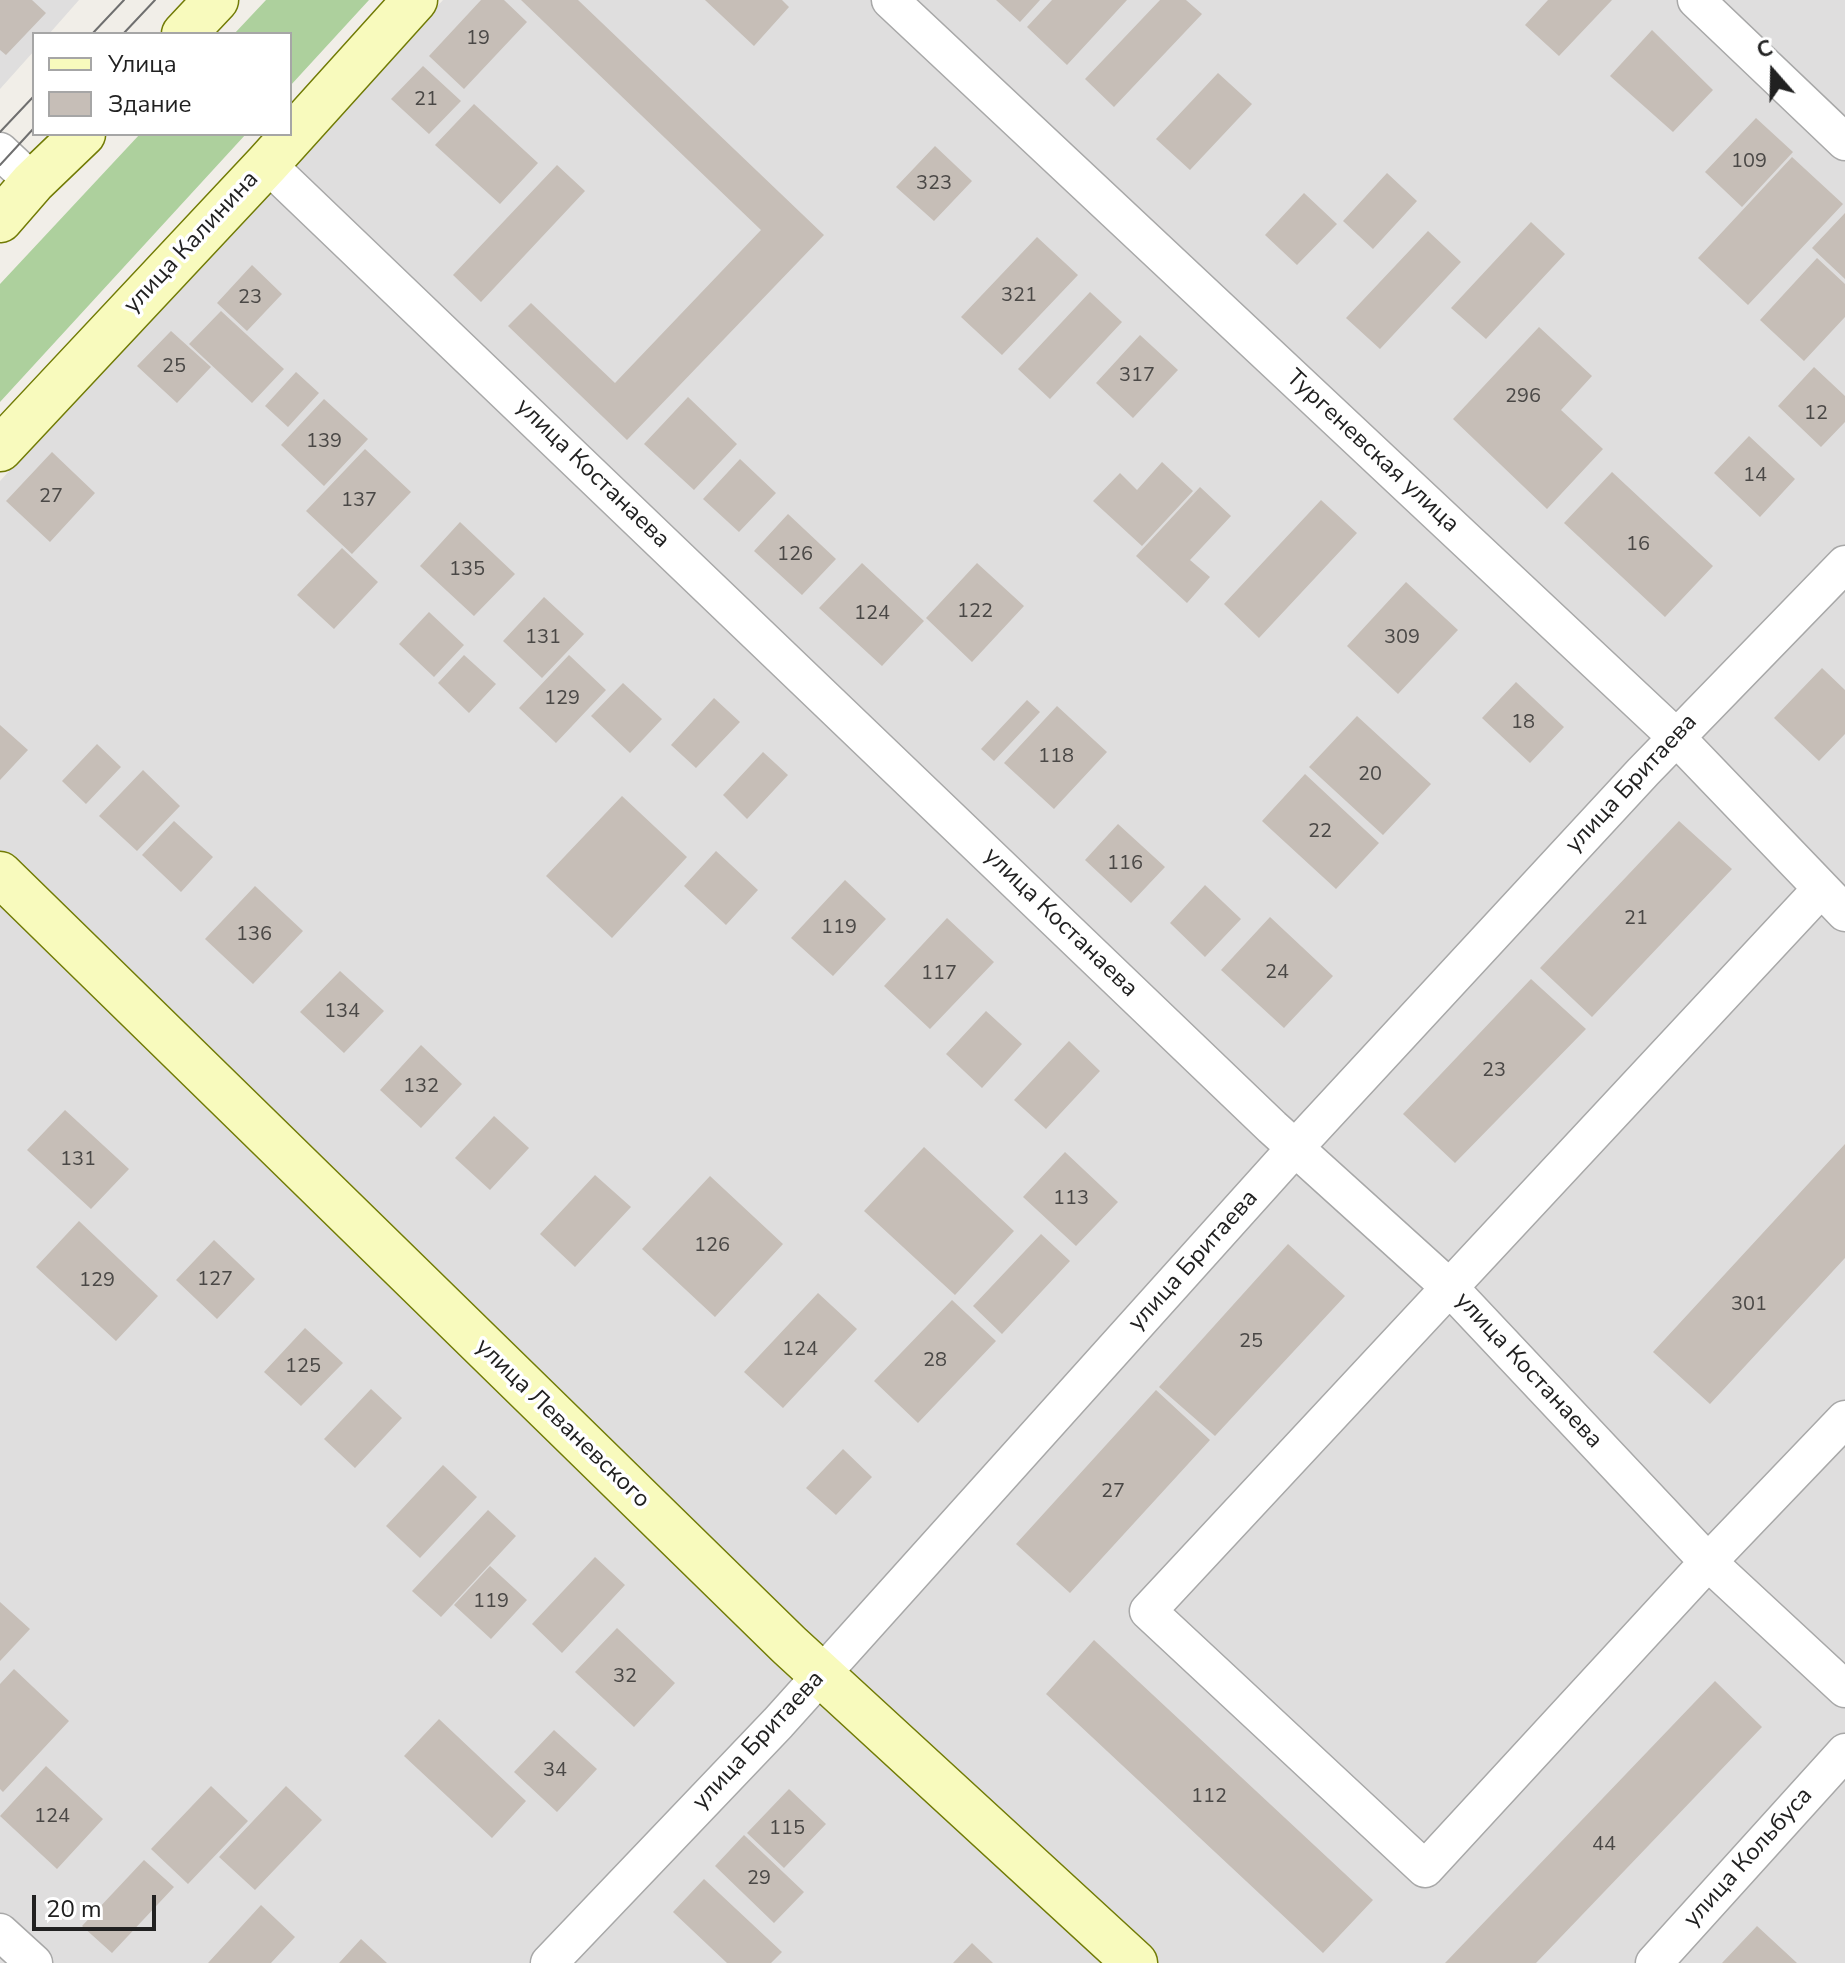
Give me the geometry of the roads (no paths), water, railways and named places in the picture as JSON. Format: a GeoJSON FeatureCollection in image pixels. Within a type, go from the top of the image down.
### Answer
{"type":"FeatureCollection","features":[{"type":"Feature","properties":{"kind":"street"},"geometry":{"type":"LineString","coordinates":[[186,32],[216,0]]}},
{"type":"Feature","properties":{"kind":"street","name":"улица Калинина"},"geometry":{"type":"LineString","coordinates":[[0,449],[267,164],[415,0]]}},
{"type":"Feature","properties":{"kind":"street","name":"Тургеневская улица"},"geometry":{"type":"LineString","coordinates":[[890,0],[1675,736],[1832,901]]}},
{"type":"Feature","properties":{"kind":"street"},"geometry":{"type":"LineString","coordinates":[[1696,0],[1845,142]]}},
{"type":"Feature","properties":{"kind":"street"},"geometry":{"type":"LineString","coordinates":[[0,220],[33,182],[81,136]]}},
{"type":"Feature","properties":{"kind":"street"},"geometry":{"type":"LineString","coordinates":[[0,151],[33,182]]}},
{"type":"Feature","properties":{"kind":"street","name":"улица Костанаева"},"geometry":{"type":"LineString","coordinates":[[267,164],[1295,1148],[1450,1288],[1708,1562],[1845,1689]]}},
{"type":"Feature","properties":{"kind":"street","name":"улица Бритаева"},"geometry":{"type":"LineString","coordinates":[[549,1963],[821,1674],[1295,1148],[1675,736],[1845,564]]}},
{"type":"Feature","properties":{"kind":"street","name":"улица Леваневского"},"geometry":{"type":"LineString","coordinates":[[0,874],[821,1674],[1135,1963]]}},
{"type":"Feature","properties":{"kind":"street"},"geometry":{"type":"LineString","coordinates":[[1832,901],[1450,1288],[1148,1611],[1425,1869],[1708,1562],[1845,1419]]}},
{"type":"Feature","properties":{"kind":"street","name":"улица Кольбуса"},"geometry":{"type":"LineString","coordinates":[[1654,1963],[1845,1752]]}},
{"type":"Feature","properties":{"kind":"street"},"geometry":{"type":"LineString","coordinates":[[0,1932],[34,1963]]}},
{"type":"Feature","properties":{"kind":"tram line"},"geometry":{"type":"LineString","coordinates":[[94,32],[124,0]]}},
{"type":"Feature","properties":{"kind":"tram line"},"geometry":{"type":"LineString","coordinates":[[125,32],[155,0]]}},
{"type":"Feature","properties":{"kind":"tram line"},"geometry":{"type":"LineString","coordinates":[[0,132],[32,98]]}},
{"type":"Feature","properties":{"kind":"tram line"},"geometry":{"type":"LineString","coordinates":[[0,165],[32,130]]}}]}
